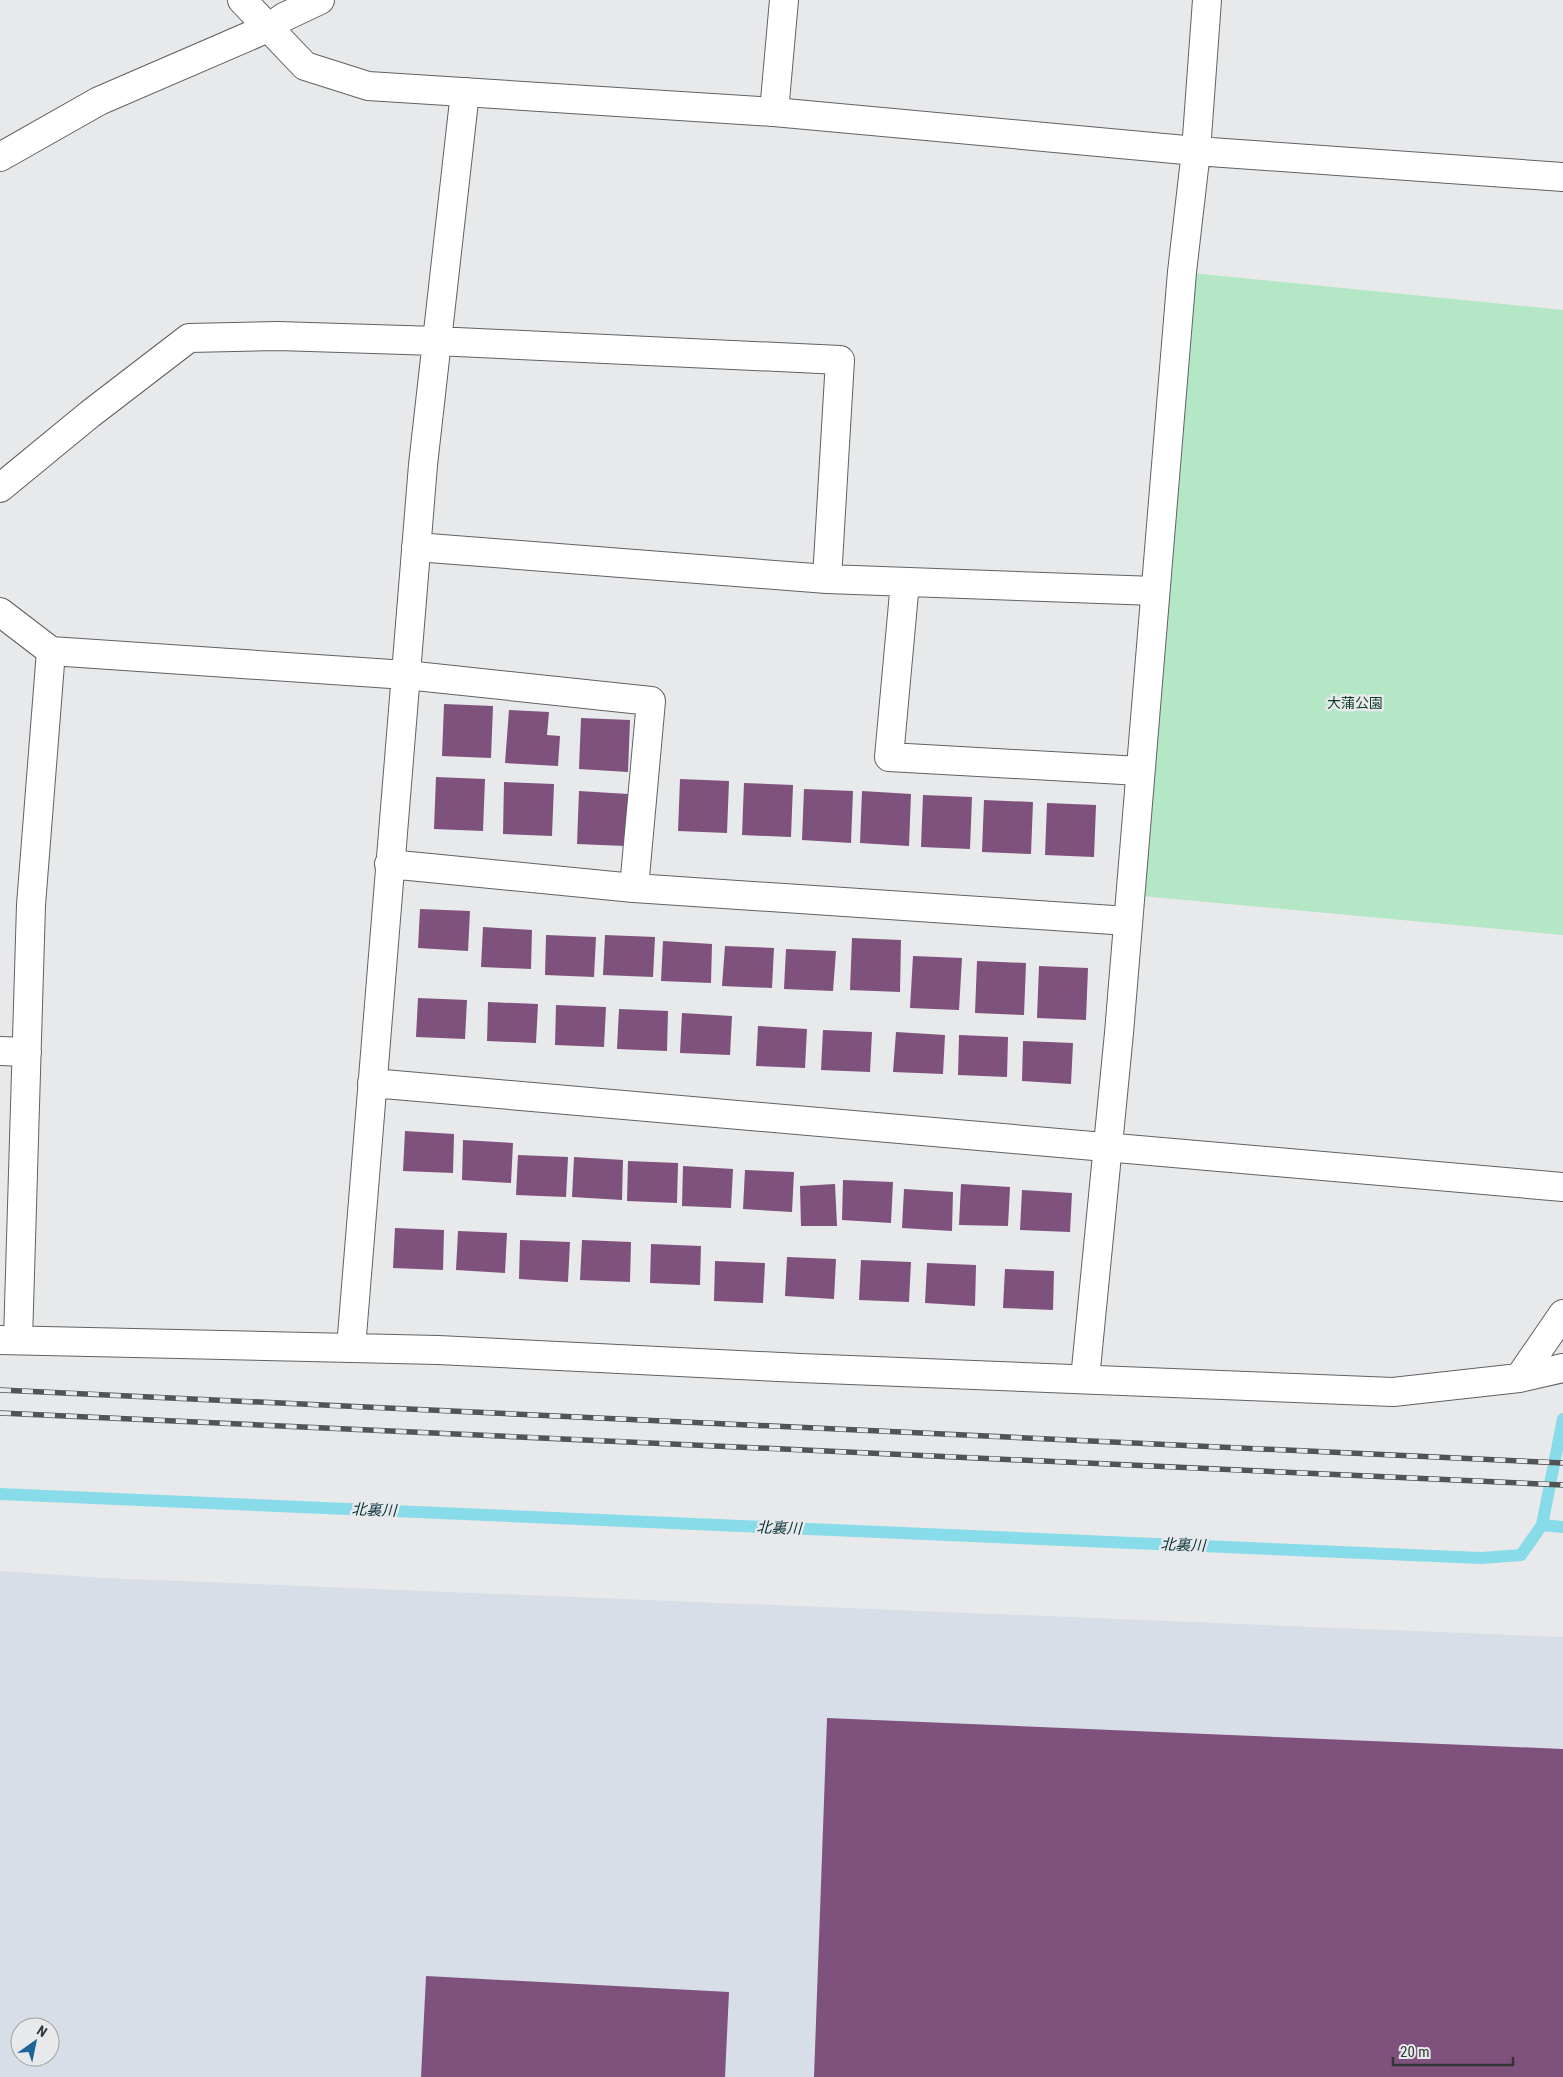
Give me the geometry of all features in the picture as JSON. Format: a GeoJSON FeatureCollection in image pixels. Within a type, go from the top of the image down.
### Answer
{"type":"FeatureCollection","features":[{"type":"Feature","properties":{"kind":"street"},"geometry":{"type":"LineString","coordinates":[[242,0],[305,66],[368,86],[774,112],[1196,151],[1563,177]]}},
{"type":"Feature","properties":{"kind":"street"},"geometry":{"type":"LineString","coordinates":[[0,158],[100,101],[268,28],[284,17],[320,0]]}},
{"type":"Feature","properties":{"kind":"street"},"geometry":{"type":"LineString","coordinates":[[774,112],[784,0]]}},
{"type":"Feature","properties":{"kind":"street"},"geometry":{"type":"LineString","coordinates":[[1085,1379],[1128,921],[1182,272],[1196,151],[1207,0]]}},
{"type":"Feature","properties":{"kind":"street"},"geometry":{"type":"LineString","coordinates":[[351,1348],[416,547],[436,341],[465,92]]}},
{"type":"Feature","properties":{"kind":"street"},"geometry":{"type":"LineString","coordinates":[[0,488],[90,414],[189,338],[278,336],[436,341],[840,360],[828,579]]}},
{"type":"Feature","properties":{"kind":"street"},"geometry":{"type":"LineString","coordinates":[[416,547],[828,579],[1155,591]]}},
{"type":"Feature","properties":{"kind":"street"},"geometry":{"type":"LineString","coordinates":[[905,582],[889,757],[1140,771]]}},
{"type":"Feature","properties":{"kind":"street"},"geometry":{"type":"LineString","coordinates":[[0,612],[52,651],[406,675],[651,701],[634,888]]}},
{"type":"Feature","properties":{"kind":"street"},"geometry":{"type":"LineString","coordinates":[[52,651],[32,906],[27,1052],[9,1340],[438,1350],[800,1368],[1393,1392],[1542,1372],[1563,1314]]}},
{"type":"Feature","properties":{"kind":"street"},"geometry":{"type":"LineString","coordinates":[[389,864],[634,888],[1128,921]]}},
{"type":"Feature","properties":{"kind":"street"},"geometry":{"type":"LineString","coordinates":[[0,1051],[27,1052]]}},
{"type":"Feature","properties":{"kind":"street"},"geometry":{"type":"LineString","coordinates":[[372,1083],[1563,1186]]}},
{"type":"Feature","properties":{"kind":"shaded area"},"geometry":{"type":"Polygon","coordinates":[[[0,1571],[105,1578],[1563,1637],[1563,2077],[0,2077],[0,1571]]]}},
{"type":"Feature","properties":{"kind":"green space","name":"大蒲公園"},"geometry":{"type":"Polygon","coordinates":[[[1182,272],[1563,310],[1563,935],[1131,895],[1182,272]]]}},
{"type":"Feature","properties":{"kind":"building"},"geometry":{"type":"Polygon","coordinates":[[[444,704],[493,706],[491,758],[442,756],[444,704]]]}},
{"type":"Feature","properties":{"kind":"building"},"geometry":{"type":"Polygon","coordinates":[[[509,710],[549,712],[547,735],[560,736],[558,766],[505,763],[509,710]]]}},
{"type":"Feature","properties":{"kind":"building"},"geometry":{"type":"Polygon","coordinates":[[[581,718],[630,720],[628,772],[579,769],[581,718]]]}},
{"type":"Feature","properties":{"kind":"building"},"geometry":{"type":"Polygon","coordinates":[[[436,777],[485,779],[483,831],[434,829],[436,777]]]}},
{"type":"Feature","properties":{"kind":"building"},"geometry":{"type":"Polygon","coordinates":[[[680,779],[729,781],[727,833],[678,831],[680,779]]]}},
{"type":"Feature","properties":{"kind":"building"},"geometry":{"type":"Polygon","coordinates":[[[504,782],[554,784],[552,836],[503,834],[504,782]]]}},
{"type":"Feature","properties":{"kind":"building"},"geometry":{"type":"Polygon","coordinates":[[[744,783],[793,785],[791,837],[742,835],[744,783]]]}},
{"type":"Feature","properties":{"kind":"building"},"geometry":{"type":"Polygon","coordinates":[[[804,789],[853,791],[851,843],[802,840],[804,789]]]}},
{"type":"Feature","properties":{"kind":"building"},"geometry":{"type":"Polygon","coordinates":[[[579,791],[628,794],[625,846],[577,844],[579,791]]]}},
{"type":"Feature","properties":{"kind":"building"},"geometry":{"type":"Polygon","coordinates":[[[862,791],[911,794],[909,846],[860,843],[862,791]]]}},
{"type":"Feature","properties":{"kind":"building"},"geometry":{"type":"Polygon","coordinates":[[[923,795],[972,797],[970,849],[921,847],[923,795]]]}},
{"type":"Feature","properties":{"kind":"building"},"geometry":{"type":"Polygon","coordinates":[[[984,800],[1033,802],[1031,854],[982,852],[984,800]]]}},
{"type":"Feature","properties":{"kind":"building"},"geometry":{"type":"Polygon","coordinates":[[[1047,803],[1096,805],[1094,857],[1045,855],[1047,803]]]}},
{"type":"Feature","properties":{"kind":"building"},"geometry":{"type":"Polygon","coordinates":[[[420,909],[470,911],[468,951],[418,948],[420,909]]]}},
{"type":"Feature","properties":{"kind":"building"},"geometry":{"type":"Polygon","coordinates":[[[483,927],[532,930],[531,969],[481,967],[483,927]]]}},
{"type":"Feature","properties":{"kind":"building"},"geometry":{"type":"Polygon","coordinates":[[[546,935],[596,937],[594,977],[545,975],[546,935]]]}},
{"type":"Feature","properties":{"kind":"building"},"geometry":{"type":"Polygon","coordinates":[[[605,935],[655,937],[653,977],[603,975],[605,935]]]}},
{"type":"Feature","properties":{"kind":"building"},"geometry":{"type":"Polygon","coordinates":[[[852,938],[901,940],[900,992],[850,990],[852,938]]]}},
{"type":"Feature","properties":{"kind":"building"},"geometry":{"type":"Polygon","coordinates":[[[663,941],[712,944],[711,983],[661,981],[663,941]]]}},
{"type":"Feature","properties":{"kind":"building"},"geometry":{"type":"Polygon","coordinates":[[[725,946],[774,948],[772,988],[722,986],[725,946]]]}},
{"type":"Feature","properties":{"kind":"building"},"geometry":{"type":"Polygon","coordinates":[[[786,949],[836,951],[833,991],[784,989],[786,949]]]}},
{"type":"Feature","properties":{"kind":"building"},"geometry":{"type":"Polygon","coordinates":[[[913,956],[962,958],[959,1010],[910,1008],[913,956]]]}},
{"type":"Feature","properties":{"kind":"building"},"geometry":{"type":"Polygon","coordinates":[[[977,961],[1026,963],[1024,1015],[975,1013],[977,961]]]}},
{"type":"Feature","properties":{"kind":"building"},"geometry":{"type":"Polygon","coordinates":[[[1039,966],[1088,968],[1086,1020],[1037,1018],[1039,966]]]}},
{"type":"Feature","properties":{"kind":"building"},"geometry":{"type":"Polygon","coordinates":[[[418,998],[467,1000],[465,1039],[416,1037],[418,998]]]}},
{"type":"Feature","properties":{"kind":"building"},"geometry":{"type":"Polygon","coordinates":[[[488,1002],[538,1004],[536,1043],[487,1041],[488,1002]]]}},
{"type":"Feature","properties":{"kind":"building"},"geometry":{"type":"Polygon","coordinates":[[[556,1005],[606,1007],[604,1047],[555,1045],[556,1005]]]}},
{"type":"Feature","properties":{"kind":"building"},"geometry":{"type":"Polygon","coordinates":[[[619,1009],[668,1011],[667,1051],[617,1049],[619,1009]]]}},
{"type":"Feature","properties":{"kind":"building"},"geometry":{"type":"Polygon","coordinates":[[[682,1013],[732,1016],[730,1055],[680,1053],[682,1013]]]}},
{"type":"Feature","properties":{"kind":"building"},"geometry":{"type":"Polygon","coordinates":[[[758,1026],[807,1029],[805,1068],[756,1066],[758,1026]]]}},
{"type":"Feature","properties":{"kind":"building"},"geometry":{"type":"Polygon","coordinates":[[[823,1030],[872,1032],[870,1072],[821,1070],[823,1030]]]}},
{"type":"Feature","properties":{"kind":"building"},"geometry":{"type":"Polygon","coordinates":[[[896,1032],[945,1035],[943,1074],[893,1072],[896,1032]]]}},
{"type":"Feature","properties":{"kind":"building"},"geometry":{"type":"Polygon","coordinates":[[[959,1035],[1008,1037],[1007,1077],[958,1075],[959,1035]]]}},
{"type":"Feature","properties":{"kind":"building"},"geometry":{"type":"Polygon","coordinates":[[[1023,1041],[1073,1043],[1071,1084],[1022,1081],[1023,1041]]]}},
{"type":"Feature","properties":{"kind":"building"},"geometry":{"type":"Polygon","coordinates":[[[405,1131],[454,1134],[453,1173],[403,1171],[405,1131]]]}},
{"type":"Feature","properties":{"kind":"building"},"geometry":{"type":"Polygon","coordinates":[[[463,1140],[513,1143],[511,1183],[462,1180],[463,1140]]]}},
{"type":"Feature","properties":{"kind":"building"},"geometry":{"type":"Polygon","coordinates":[[[518,1155],[568,1157],[566,1197],[516,1195],[518,1155]]]}},
{"type":"Feature","properties":{"kind":"building"},"geometry":{"type":"Polygon","coordinates":[[[574,1157],[623,1160],[622,1200],[572,1197],[574,1157]]]}},
{"type":"Feature","properties":{"kind":"building"},"geometry":{"type":"Polygon","coordinates":[[[628,1161],[678,1163],[677,1203],[627,1201],[628,1161]]]}},
{"type":"Feature","properties":{"kind":"building"},"geometry":{"type":"Polygon","coordinates":[[[683,1166],[733,1169],[731,1208],[682,1206],[683,1166]]]}},
{"type":"Feature","properties":{"kind":"building"},"geometry":{"type":"Polygon","coordinates":[[[745,1170],[794,1172],[792,1212],[743,1209],[745,1170]]]}},
{"type":"Feature","properties":{"kind":"building"},"geometry":{"type":"Polygon","coordinates":[[[843,1180],[893,1182],[891,1223],[842,1220],[843,1180]]]}},
{"type":"Feature","properties":{"kind":"building"},"geometry":{"type":"Polygon","coordinates":[[[835,1184],[837,1226],[801,1226],[800,1186],[835,1184]]]}},
{"type":"Feature","properties":{"kind":"building"},"geometry":{"type":"Polygon","coordinates":[[[961,1184],[1010,1187],[1008,1226],[959,1225],[961,1184]]]}},
{"type":"Feature","properties":{"kind":"building"},"geometry":{"type":"Polygon","coordinates":[[[904,1189],[953,1192],[952,1231],[902,1228],[904,1189]]]}},
{"type":"Feature","properties":{"kind":"building"},"geometry":{"type":"Polygon","coordinates":[[[1022,1190],[1072,1193],[1070,1232],[1020,1230],[1022,1190]]]}},
{"type":"Feature","properties":{"kind":"building"},"geometry":{"type":"Polygon","coordinates":[[[395,1228],[444,1230],[443,1270],[393,1268],[395,1228]]]}},
{"type":"Feature","properties":{"kind":"building"},"geometry":{"type":"Polygon","coordinates":[[[458,1231],[507,1233],[505,1273],[456,1270],[458,1231]]]}},
{"type":"Feature","properties":{"kind":"building"},"geometry":{"type":"Polygon","coordinates":[[[520,1240],[570,1242],[568,1282],[519,1279],[520,1240]]]}},
{"type":"Feature","properties":{"kind":"building"},"geometry":{"type":"Polygon","coordinates":[[[582,1240],[631,1242],[630,1282],[580,1280],[582,1240]]]}},
{"type":"Feature","properties":{"kind":"building"},"geometry":{"type":"Polygon","coordinates":[[[651,1244],[701,1246],[700,1285],[650,1283],[651,1244]]]}},
{"type":"Feature","properties":{"kind":"building"},"geometry":{"type":"Polygon","coordinates":[[[787,1257],[836,1259],[834,1299],[785,1296],[787,1257]]]}},
{"type":"Feature","properties":{"kind":"building"},"geometry":{"type":"Polygon","coordinates":[[[861,1260],[911,1262],[909,1302],[859,1300],[861,1260]]]}},
{"type":"Feature","properties":{"kind":"building"},"geometry":{"type":"Polygon","coordinates":[[[715,1261],[765,1263],[763,1303],[714,1301],[715,1261]]]}},
{"type":"Feature","properties":{"kind":"building"},"geometry":{"type":"Polygon","coordinates":[[[927,1263],[976,1265],[975,1306],[925,1303],[927,1263]]]}},
{"type":"Feature","properties":{"kind":"building"},"geometry":{"type":"Polygon","coordinates":[[[1005,1269],[1054,1271],[1053,1310],[1003,1308],[1005,1269]]]}},
{"type":"Feature","properties":{"kind":"building"},"geometry":{"type":"Polygon","coordinates":[[[827,1718],[1563,1749],[1563,2077],[814,2077],[827,1718]]]}},
{"type":"Feature","properties":{"kind":"building"},"geometry":{"type":"Polygon","coordinates":[[[426,1976],[729,1992],[725,2077],[421,2077],[426,1976]]]}},
{"type":"Feature","properties":{"kind":"waterway","name":"北裏川"},"geometry":{"type":"LineString","coordinates":[[0,1494],[1481,1558],[1521,1555],[1542,1525],[1563,1419]]}},
{"type":"Feature","properties":{"kind":"waterway"},"geometry":{"type":"LineString","coordinates":[[1542,1525],[1563,1527]]}},
{"type":"Feature","properties":{"kind":"railway"},"geometry":{"type":"LineString","coordinates":[[0,1390],[1563,1463]]}},
{"type":"Feature","properties":{"kind":"railway"},"geometry":{"type":"LineString","coordinates":[[0,1413],[1563,1485]]}}]}
